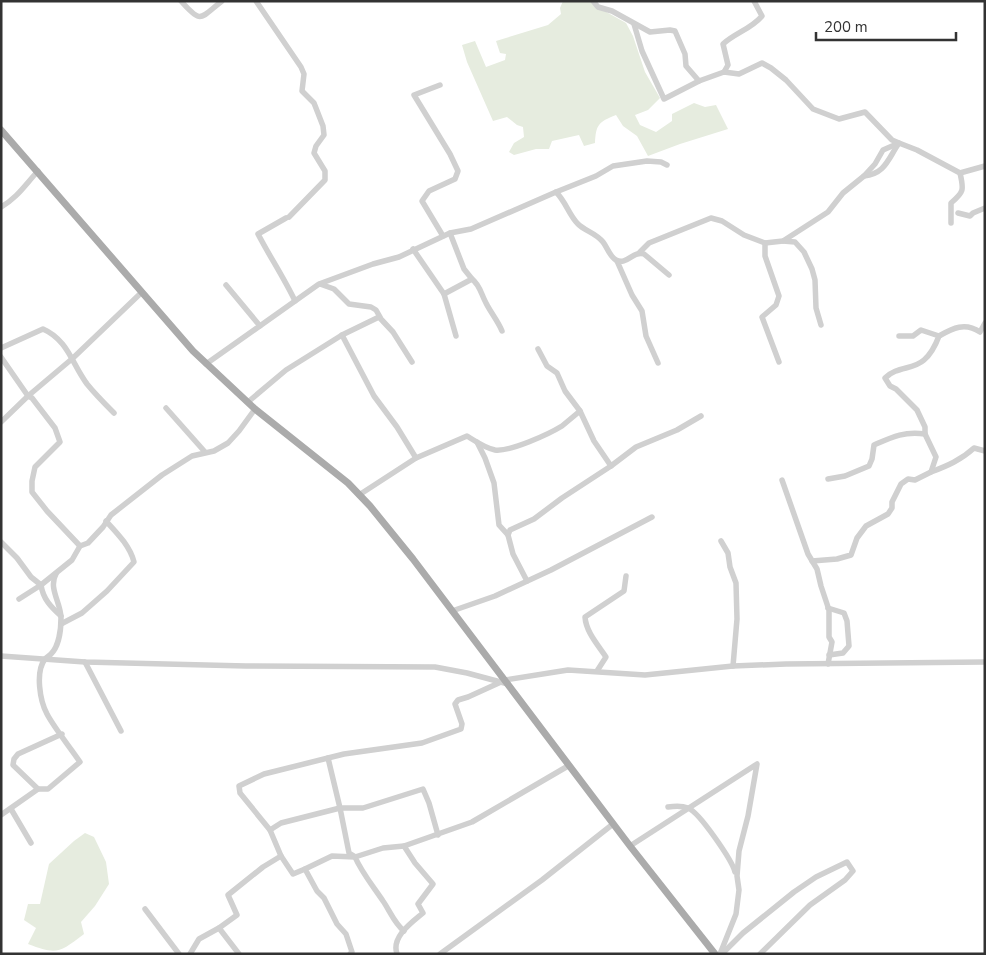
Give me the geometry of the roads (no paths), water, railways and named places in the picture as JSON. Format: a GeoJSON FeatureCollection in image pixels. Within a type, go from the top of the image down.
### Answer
{"type":"FeatureCollection","features":[{"type":"Feature","properties":{"kind":"main road"},"geometry":{"type":"LineString","coordinates":[[1,130],[206,364],[255,408],[348,483],[390,529],[568,766],[715,954]]}},
{"type":"Feature","properties":{"kind":"street"},"geometry":{"type":"LineString","coordinates":[[181,1],[194,16],[199,17],[206,15],[222,1]]}},
{"type":"Feature","properties":{"kind":"street"},"geometry":{"type":"LineString","coordinates":[[256,1],[301,67],[304,74],[302,91],[314,103],[323,126],[324,135],[316,146],[314,153],[325,171],[325,180],[288,217],[258,234],[271,261],[285,280],[295,301]]}},
{"type":"Feature","properties":{"kind":"street"},"geometry":{"type":"LineString","coordinates":[[594,1],[598,7],[612,11],[650,32],[675,31],[684,54],[686,66],[698,81]]}},
{"type":"Feature","properties":{"kind":"street"},"geometry":{"type":"LineString","coordinates":[[724,72],[728,65],[722,44],[755,24],[762,16],[754,1]]}},
{"type":"Feature","properties":{"kind":"street"},"geometry":{"type":"LineString","coordinates":[[634,24],[642,51],[664,100],[698,81],[724,72],[739,74],[762,63],[786,80],[813,109],[839,119],[865,112],[892,140],[925,154],[960,173],[985,166]]}},
{"type":"Feature","properties":{"kind":"street"},"geometry":{"type":"LineString","coordinates":[[440,86],[414,95],[450,154],[458,171],[455,179],[429,191],[422,201],[443,236]]}},
{"type":"Feature","properties":{"kind":"street"},"geometry":{"type":"LineString","coordinates":[[783,241],[828,212],[843,193],[864,176],[875,164],[883,150],[899,143]]}},
{"type":"Feature","properties":{"kind":"street"},"geometry":{"type":"LineString","coordinates":[[864,176],[874,175],[882,170],[899,143]]}},
{"type":"Feature","properties":{"kind":"street"},"geometry":{"type":"LineString","coordinates":[[206,364],[319,284],[373,264],[399,257],[450,233],[471,229],[596,176],[613,166],[647,161],[661,162],[667,165]]}},
{"type":"Feature","properties":{"kind":"street"},"geometry":{"type":"LineString","coordinates":[[1,207],[14,200],[38,171]]}},
{"type":"Feature","properties":{"kind":"street"},"geometry":{"type":"LineString","coordinates":[[951,223],[951,203],[963,192],[964,186],[960,173]]}},
{"type":"Feature","properties":{"kind":"street"},"geometry":{"type":"LineString","coordinates":[[556,192],[564,199],[578,224],[599,237],[617,261],[632,295],[642,311],[646,336],[658,363]]}},
{"type":"Feature","properties":{"kind":"street"},"geometry":{"type":"LineString","coordinates":[[958,213],[970,216],[972,213],[985,208]]}},
{"type":"Feature","properties":{"kind":"street"},"geometry":{"type":"LineString","coordinates":[[617,261],[625,261],[640,252],[649,243],[711,218],[722,221],[744,235],[765,243],[795,242],[804,252],[812,270],[815,280],[816,308],[821,325]]}},
{"type":"Feature","properties":{"kind":"street"},"geometry":{"type":"LineString","coordinates":[[450,233],[464,269],[477,283],[502,332]]}},
{"type":"Feature","properties":{"kind":"street"},"geometry":{"type":"LineString","coordinates":[[765,243],[765,256],[779,296],[776,305],[762,317],[779,362]]}},
{"type":"Feature","properties":{"kind":"street"},"geometry":{"type":"LineString","coordinates":[[413,250],[444,294],[456,336]]}},
{"type":"Feature","properties":{"kind":"street"},"geometry":{"type":"LineString","coordinates":[[640,252],[669,275]]}},
{"type":"Feature","properties":{"kind":"street"},"geometry":{"type":"LineString","coordinates":[[444,294],[472,278]]}},
{"type":"Feature","properties":{"kind":"street"},"geometry":{"type":"LineString","coordinates":[[319,284],[334,289],[349,304],[371,307],[376,310],[412,362]]}},
{"type":"Feature","properties":{"kind":"street"},"geometry":{"type":"LineString","coordinates":[[226,285],[260,326]]}},
{"type":"Feature","properties":{"kind":"street"},"geometry":{"type":"LineString","coordinates":[[1,422],[142,292]]}},
{"type":"Feature","properties":{"kind":"street"},"geometry":{"type":"LineString","coordinates":[[248,402],[286,370],[342,335],[372,319],[380,317]]}},
{"type":"Feature","properties":{"kind":"street"},"geometry":{"type":"LineString","coordinates":[[931,472],[936,457],[925,434],[926,427],[917,410],[896,389],[890,386],[885,378],[892,371],[912,366],[924,360],[936,344],[939,336],[949,330],[972,326],[980,332],[985,323]]}},
{"type":"Feature","properties":{"kind":"street"},"geometry":{"type":"LineString","coordinates":[[1,348],[43,329],[51,332],[63,343],[78,372],[88,385],[114,413]]}},
{"type":"Feature","properties":{"kind":"street"},"geometry":{"type":"LineString","coordinates":[[900,336],[913,336],[921,330],[939,336]]}},
{"type":"Feature","properties":{"kind":"street"},"geometry":{"type":"LineString","coordinates":[[342,335],[374,396],[397,427],[416,458]]}},
{"type":"Feature","properties":{"kind":"street"},"geometry":{"type":"LineString","coordinates":[[538,349],[548,366],[557,373],[565,391],[580,411],[594,441],[611,466]]}},
{"type":"Feature","properties":{"kind":"street"},"geometry":{"type":"LineString","coordinates":[[1,357],[28,396],[32,398],[55,428],[60,442],[35,467],[32,492],[80,546]]}},
{"type":"Feature","properties":{"kind":"street"},"geometry":{"type":"LineString","coordinates":[[166,408],[205,452]]}},
{"type":"Feature","properties":{"kind":"street"},"geometry":{"type":"LineString","coordinates":[[19,599],[41,585],[72,560],[80,546],[88,543],[111,515],[162,476],[192,456],[214,451],[228,443],[255,408]]}},
{"type":"Feature","properties":{"kind":"street"},"geometry":{"type":"LineString","coordinates":[[359,495],[416,458],[467,436],[496,450],[513,447],[535,440],[562,426],[580,411]]}},
{"type":"Feature","properties":{"kind":"street"},"geometry":{"type":"LineString","coordinates":[[508,534],[510,530],[534,519],[636,447],[677,430],[701,416]]}},
{"type":"Feature","properties":{"kind":"street"},"geometry":{"type":"LineString","coordinates":[[828,479],[845,476],[869,466],[874,445],[880,442],[894,436],[912,432],[925,434]]}},
{"type":"Feature","properties":{"kind":"street"},"geometry":{"type":"LineString","coordinates":[[476,442],[485,458],[494,483],[498,525],[508,534],[513,554],[527,581]]}},
{"type":"Feature","properties":{"kind":"street"},"geometry":{"type":"LineString","coordinates":[[812,561],[837,559],[850,555],[857,538],[866,526],[888,514],[900,484],[908,479],[915,480],[952,464],[974,448],[985,451]]}},
{"type":"Feature","properties":{"kind":"street"},"geometry":{"type":"LineString","coordinates":[[782,480],[812,561],[817,569],[828,608],[829,637],[832,642],[828,664]]}},
{"type":"Feature","properties":{"kind":"street"},"geometry":{"type":"LineString","coordinates":[[452,611],[495,596],[527,581],[652,517]]}},
{"type":"Feature","properties":{"kind":"street"},"geometry":{"type":"LineString","coordinates":[[61,624],[82,613],[107,591],[134,562],[132,554],[121,537],[106,521]]}},
{"type":"Feature","properties":{"kind":"street"},"geometry":{"type":"LineString","coordinates":[[721,541],[728,553],[730,567],[736,583],[737,618],[733,666]]}},
{"type":"Feature","properties":{"kind":"street"},"geometry":{"type":"LineString","coordinates":[[1,542],[17,558],[31,577],[41,585],[42,594],[61,616]]}},
{"type":"Feature","properties":{"kind":"street"},"geometry":{"type":"LineString","coordinates":[[1,815],[38,789],[48,789],[80,762],[47,714],[39,679],[45,659],[56,648],[61,624],[61,616],[53,584],[56,573]]}},
{"type":"Feature","properties":{"kind":"street"},"geometry":{"type":"LineString","coordinates":[[597,671],[606,657],[594,641],[585,623],[585,617],[624,591],[626,576]]}},
{"type":"Feature","properties":{"kind":"street"},"geometry":{"type":"LineString","coordinates":[[828,608],[844,613],[847,620],[849,646],[843,653],[830,655]]}},
{"type":"Feature","properties":{"kind":"street"},"geometry":{"type":"LineString","coordinates":[[1,656],[85,662],[434,668],[459,671],[504,682]]}},
{"type":"Feature","properties":{"kind":"street"},"geometry":{"type":"LineString","coordinates":[[85,662],[121,732]]}},
{"type":"Feature","properties":{"kind":"street"},"geometry":{"type":"LineString","coordinates":[[568,766],[472,822],[404,846],[383,848],[355,857],[332,856],[293,874],[281,856],[270,830],[240,793],[239,786],[264,774],[344,754],[422,743],[461,729],[462,724],[455,704],[458,700],[504,682],[568,670],[645,675],[733,666],[985,662]]}},
{"type":"Feature","properties":{"kind":"street"},"geometry":{"type":"LineString","coordinates":[[38,789],[13,766],[14,759],[18,754],[62,734]]}},
{"type":"Feature","properties":{"kind":"street"},"geometry":{"type":"LineString","coordinates":[[328,758],[349,853],[355,857],[362,873],[383,901],[398,926],[404,931]]}},
{"type":"Feature","properties":{"kind":"street"},"geometry":{"type":"LineString","coordinates":[[630,846],[757,764],[748,816],[739,851],[737,876]]}},
{"type":"Feature","properties":{"kind":"street"},"geometry":{"type":"LineString","coordinates":[[270,830],[281,822],[340,808],[363,808],[422,789],[429,803],[438,834]]}},
{"type":"Feature","properties":{"kind":"street"},"geometry":{"type":"LineString","coordinates":[[668,806],[689,808],[698,815],[734,867],[739,890],[736,914],[721,954]]}},
{"type":"Feature","properties":{"kind":"street"},"geometry":{"type":"LineString","coordinates":[[11,809],[31,843]]}},
{"type":"Feature","properties":{"kind":"street"},"geometry":{"type":"LineString","coordinates":[[440,954],[542,880],[613,824]]}},
{"type":"Feature","properties":{"kind":"street"},"geometry":{"type":"LineString","coordinates":[[397,954],[395,948],[399,936],[422,913],[418,904],[433,884],[415,863],[404,846]]}},
{"type":"Feature","properties":{"kind":"street"},"geometry":{"type":"LineString","coordinates":[[190,954],[199,939],[237,915],[228,895],[263,867],[281,856]]}},
{"type":"Feature","properties":{"kind":"street"},"geometry":{"type":"LineString","coordinates":[[721,954],[743,933],[794,892],[816,877],[846,862],[853,871],[845,880],[810,905],[760,954]]}},
{"type":"Feature","properties":{"kind":"street"},"geometry":{"type":"LineString","coordinates":[[305,869],[317,891],[324,898],[337,924],[346,934],[352,952],[350,954]]}},
{"type":"Feature","properties":{"kind":"street"},"geometry":{"type":"LineString","coordinates":[[144,909],[179,954]]}},
{"type":"Feature","properties":{"kind":"street"},"geometry":{"type":"LineString","coordinates":[[219,928],[239,954]]}}]}
